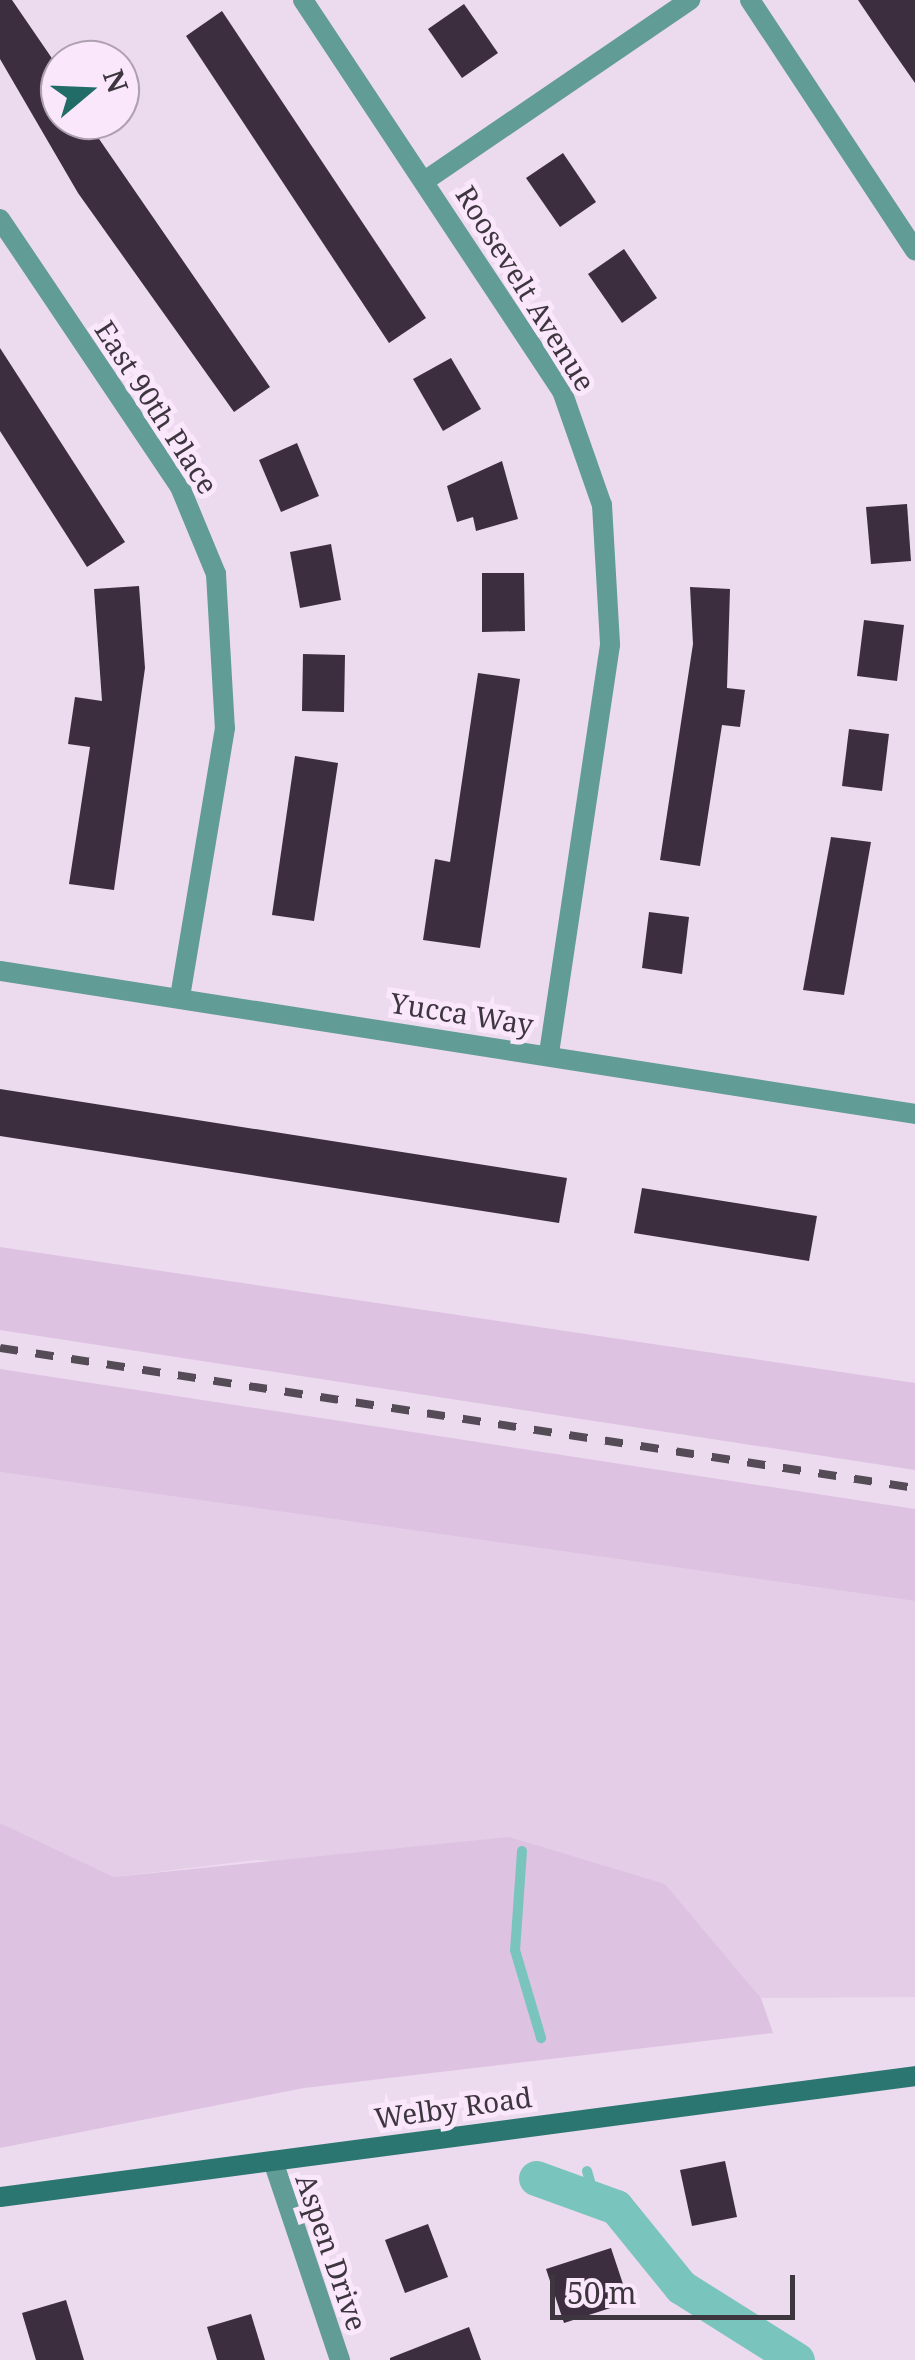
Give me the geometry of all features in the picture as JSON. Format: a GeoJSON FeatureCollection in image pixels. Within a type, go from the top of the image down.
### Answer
{"type":"FeatureCollection","features":[{"type":"Feature","properties":{"kind":"street","name":"Roosevelt Avenue"},"geometry":{"type":"LineString","coordinates":[[304,0],[562,391],[609,542],[610,645],[548,1054]]}},
{"type":"Feature","properties":{"kind":"street"},"geometry":{"type":"LineString","coordinates":[[426,180],[690,0]]}},
{"type":"Feature","properties":{"kind":"street"},"geometry":{"type":"LineString","coordinates":[[750,0],[915,250]]}},
{"type":"Feature","properties":{"kind":"street","name":"East 90th Place"},"geometry":{"type":"LineString","coordinates":[[0,220],[180,487],[216,574],[225,728],[180,997]]}},
{"type":"Feature","properties":{"kind":"street","name":"Yucca Way"},"geometry":{"type":"LineString","coordinates":[[0,971],[915,1112]]}},
{"type":"Feature","properties":{"kind":"street","name":"Welby Road"},"geometry":{"type":"LineString","coordinates":[[0,2197],[915,2076]]}},
{"type":"Feature","properties":{"kind":"street","name":"Aspen Drive"},"geometry":{"type":"LineString","coordinates":[[273,2162],[340,2360]]}},
{"type":"Feature","properties":{"kind":"shaded area"},"geometry":{"type":"Polygon","coordinates":[[[0,1247],[915,1383],[915,1470],[0,1330],[0,1247]]]}},
{"type":"Feature","properties":{"kind":"shaded area"},"geometry":{"type":"Polygon","coordinates":[[[0,1369],[915,1509],[915,1601],[0,1472],[0,1369]]]}},
{"type":"Feature","properties":{"kind":"shaded area"},"geometry":{"type":"Polygon","coordinates":[[[0,1472],[915,1601],[915,1997],[761,1998],[665,1884],[257,1860],[114,1877],[0,1823],[0,1472]]]}},
{"type":"Feature","properties":{"kind":"shaded area"},"geometry":{"type":"Polygon","coordinates":[[[0,1823],[114,1877],[509,1837],[665,1884],[761,1998],[773,2033],[304,2088],[0,2148],[0,1823]]]}},
{"type":"Feature","properties":{"kind":"building"},"geometry":{"type":"Polygon","coordinates":[[[0,0],[12,0],[40,41],[40,128],[0,59],[0,0]]]}},
{"type":"Feature","properties":{"kind":"building"},"geometry":{"type":"Polygon","coordinates":[[[858,0],[915,0],[915,83],[885,40],[858,0]]]}},
{"type":"Feature","properties":{"kind":"building"},"geometry":{"type":"Polygon","coordinates":[[[464,4],[498,53],[462,78],[428,29],[464,4]]]}},
{"type":"Feature","properties":{"kind":"building"},"geometry":{"type":"Polygon","coordinates":[[[222,11],[426,318],[389,343],[186,36],[222,11]]]}},
{"type":"Feature","properties":{"kind":"building"},"geometry":{"type":"Polygon","coordinates":[[[47,140],[100,140],[270,387],[234,412],[78,193],[47,140]]]}},
{"type":"Feature","properties":{"kind":"building"},"geometry":{"type":"Polygon","coordinates":[[[563,153],[596,202],[560,227],[526,178],[563,153]]]}},
{"type":"Feature","properties":{"kind":"building"},"geometry":{"type":"Polygon","coordinates":[[[624,249],[657,298],[622,323],[588,274],[624,249]]]}},
{"type":"Feature","properties":{"kind":"building"},"geometry":{"type":"Polygon","coordinates":[[[0,348],[125,542],[87,567],[0,431],[0,348]]]}},
{"type":"Feature","properties":{"kind":"building"},"geometry":{"type":"Polygon","coordinates":[[[451,358],[481,409],[443,431],[413,379],[451,358]]]}},
{"type":"Feature","properties":{"kind":"building"},"geometry":{"type":"Polygon","coordinates":[[[297,443],[319,496],[281,512],[259,460],[297,443]]]}},
{"type":"Feature","properties":{"kind":"building"},"geometry":{"type":"Polygon","coordinates":[[[502,461],[518,519],[476,531],[473,517],[457,522],[447,486],[502,461]]]}},
{"type":"Feature","properties":{"kind":"building"},"geometry":{"type":"Polygon","coordinates":[[[907,504],[911,561],[871,564],[866,507],[907,504]]]}},
{"type":"Feature","properties":{"kind":"building"},"geometry":{"type":"Polygon","coordinates":[[[331,544],[341,600],[300,608],[290,552],[331,544]]]}},
{"type":"Feature","properties":{"kind":"building"},"geometry":{"type":"Polygon","coordinates":[[[482,573],[524,573],[525,631],[482,632],[482,573]]]}},
{"type":"Feature","properties":{"kind":"building"},"geometry":{"type":"Polygon","coordinates":[[[139,586],[145,668],[114,890],[69,884],[90,747],[68,744],[75,697],[102,701],[94,589],[139,586]]]}},
{"type":"Feature","properties":{"kind":"building"},"geometry":{"type":"Polygon","coordinates":[[[690,587],[730,589],[727,688],[745,690],[740,727],[722,725],[700,866],[660,860],[693,644],[690,587]]]}},
{"type":"Feature","properties":{"kind":"building"},"geometry":{"type":"Polygon","coordinates":[[[864,620],[904,625],[897,681],[857,676],[864,620]]]}},
{"type":"Feature","properties":{"kind":"building"},"geometry":{"type":"Polygon","coordinates":[[[303,654],[345,655],[344,712],[302,711],[303,654]]]}},
{"type":"Feature","properties":{"kind":"building"},"geometry":{"type":"Polygon","coordinates":[[[478,673],[520,679],[480,948],[423,940],[435,859],[450,862],[478,673]]]}},
{"type":"Feature","properties":{"kind":"building"},"geometry":{"type":"Polygon","coordinates":[[[849,729],[889,734],[882,791],[842,786],[849,729]]]}},
{"type":"Feature","properties":{"kind":"building"},"geometry":{"type":"Polygon","coordinates":[[[295,756],[338,763],[314,921],[272,915],[295,756]]]}},
{"type":"Feature","properties":{"kind":"building"},"geometry":{"type":"Polygon","coordinates":[[[831,837],[871,842],[844,995],[803,990],[831,837]]]}},
{"type":"Feature","properties":{"kind":"building"},"geometry":{"type":"Polygon","coordinates":[[[649,912],[689,917],[682,974],[642,968],[649,912]]]}},
{"type":"Feature","properties":{"kind":"building"},"geometry":{"type":"Polygon","coordinates":[[[0,1089],[567,1178],[559,1223],[0,1136],[0,1089]]]}},
{"type":"Feature","properties":{"kind":"building"},"geometry":{"type":"Polygon","coordinates":[[[642,1188],[817,1216],[809,1261],[634,1233],[642,1188]]]}},
{"type":"Feature","properties":{"kind":"building"},"geometry":{"type":"Polygon","coordinates":[[[725,2161],[737,2217],[692,2226],[680,2170],[725,2161]]]}},
{"type":"Feature","properties":{"kind":"building"},"geometry":{"type":"Polygon","coordinates":[[[428,2224],[448,2277],[405,2293],[385,2240],[428,2224]]]}},
{"type":"Feature","properties":{"kind":"building"},"geometry":{"type":"Polygon","coordinates":[[[611,2248],[629,2302],[564,2323],[546,2269],[611,2248]]]}},
{"type":"Feature","properties":{"kind":"building"},"geometry":{"type":"Polygon","coordinates":[[[66,2300],[84,2360],[36,2360],[22,2313],[66,2300]]]}},
{"type":"Feature","properties":{"kind":"building"},"geometry":{"type":"Polygon","coordinates":[[[251,2314],[265,2360],[217,2360],[207,2327],[251,2314]]]}},
{"type":"Feature","properties":{"kind":"building"},"geometry":{"type":"Polygon","coordinates":[[[469,2327],[481,2360],[390,2360],[390,2358],[469,2327]]]}},
{"type":"Feature","properties":{"kind":"waterway"},"geometry":{"type":"LineString","coordinates":[[522,1851],[515,1950],[541,2038]]}},
{"type":"Feature","properties":{"kind":"waterway"},"geometry":{"type":"LineString","coordinates":[[587,2171],[594,2196]]}},
{"type":"Feature","properties":{"kind":"waterway"},"geometry":{"type":"LineString","coordinates":[[536,2178],[616,2207],[681,2287],[797,2360]]}},
{"type":"Feature","properties":{"kind":"railway"},"geometry":{"type":"LineString","coordinates":[[0,1348],[915,1488]]}}]}
